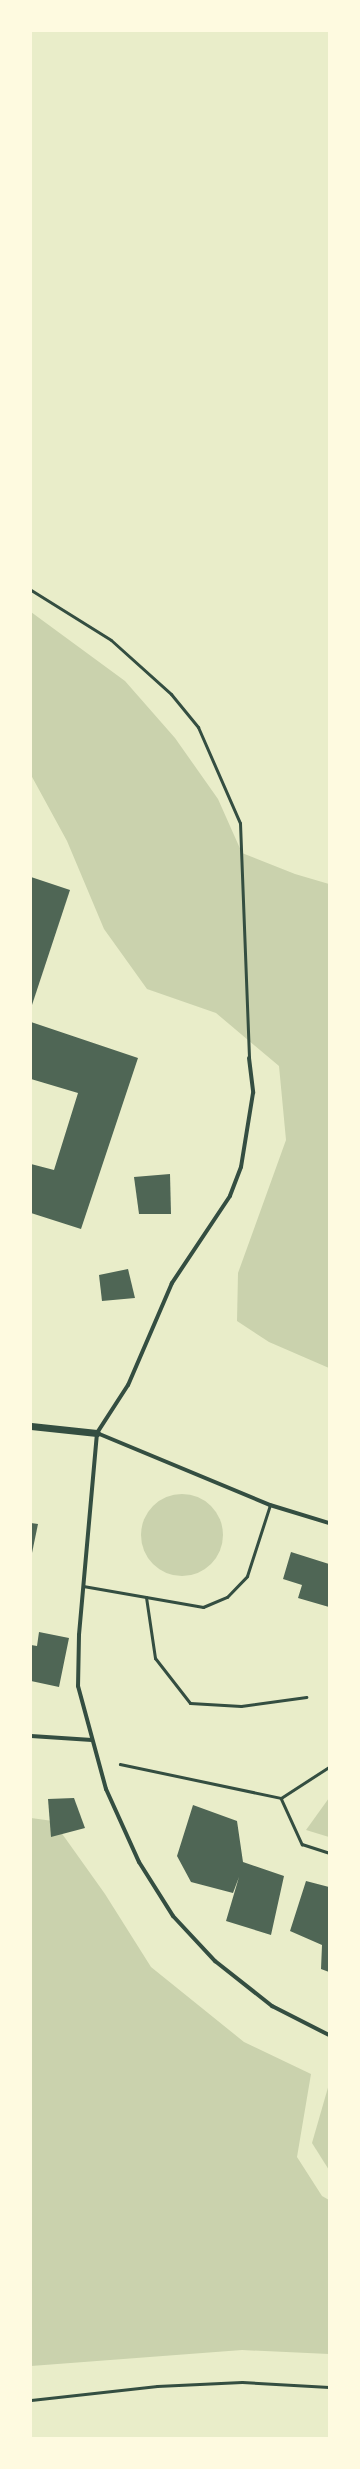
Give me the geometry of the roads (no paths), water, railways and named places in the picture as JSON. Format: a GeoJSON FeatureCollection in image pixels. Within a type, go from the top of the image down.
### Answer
{"type":"FeatureCollection","features":[{"type":"Feature","properties":{"kind":"street"},"geometry":{"type":"LineString","coordinates":[[249,1058],[253,1093],[241,1167],[230,1196],[172,1283],[128,1385],[97,1432],[83,1586],[78,1686],[106,1788],[139,1862],[172,1916],[215,1961],[272,2006],[329,2035]]}},
{"type":"Feature","properties":{"kind":"street"},"geometry":{"type":"LineString","coordinates":[[31,1426],[97,1432],[270,1505],[329,1523]]}},
{"type":"Feature","properties":{"kind":"street"},"geometry":{"type":"LineString","coordinates":[[31,1736],[92,1740]]}},
{"type":"Feature","properties":{"kind":"lane"},"geometry":{"type":"LineString","coordinates":[[31,590],[110,640],[171,694],[198,727],[240,823],[249,1058]]}},
{"type":"Feature","properties":{"kind":"lane"},"geometry":{"type":"LineString","coordinates":[[83,1586],[146,1597],[173,1604],[203,1607],[227,1597],[246,1576],[270,1505]]}},
{"type":"Feature","properties":{"kind":"lane"},"geometry":{"type":"LineString","coordinates":[[146,1597],[155,1658],[190,1703],[241,1706],[306,1697]]}},
{"type":"Feature","properties":{"kind":"lane"},"geometry":{"type":"LineString","coordinates":[[31,2400],[157,2386],[242,2382],[329,2387]]}}]}
